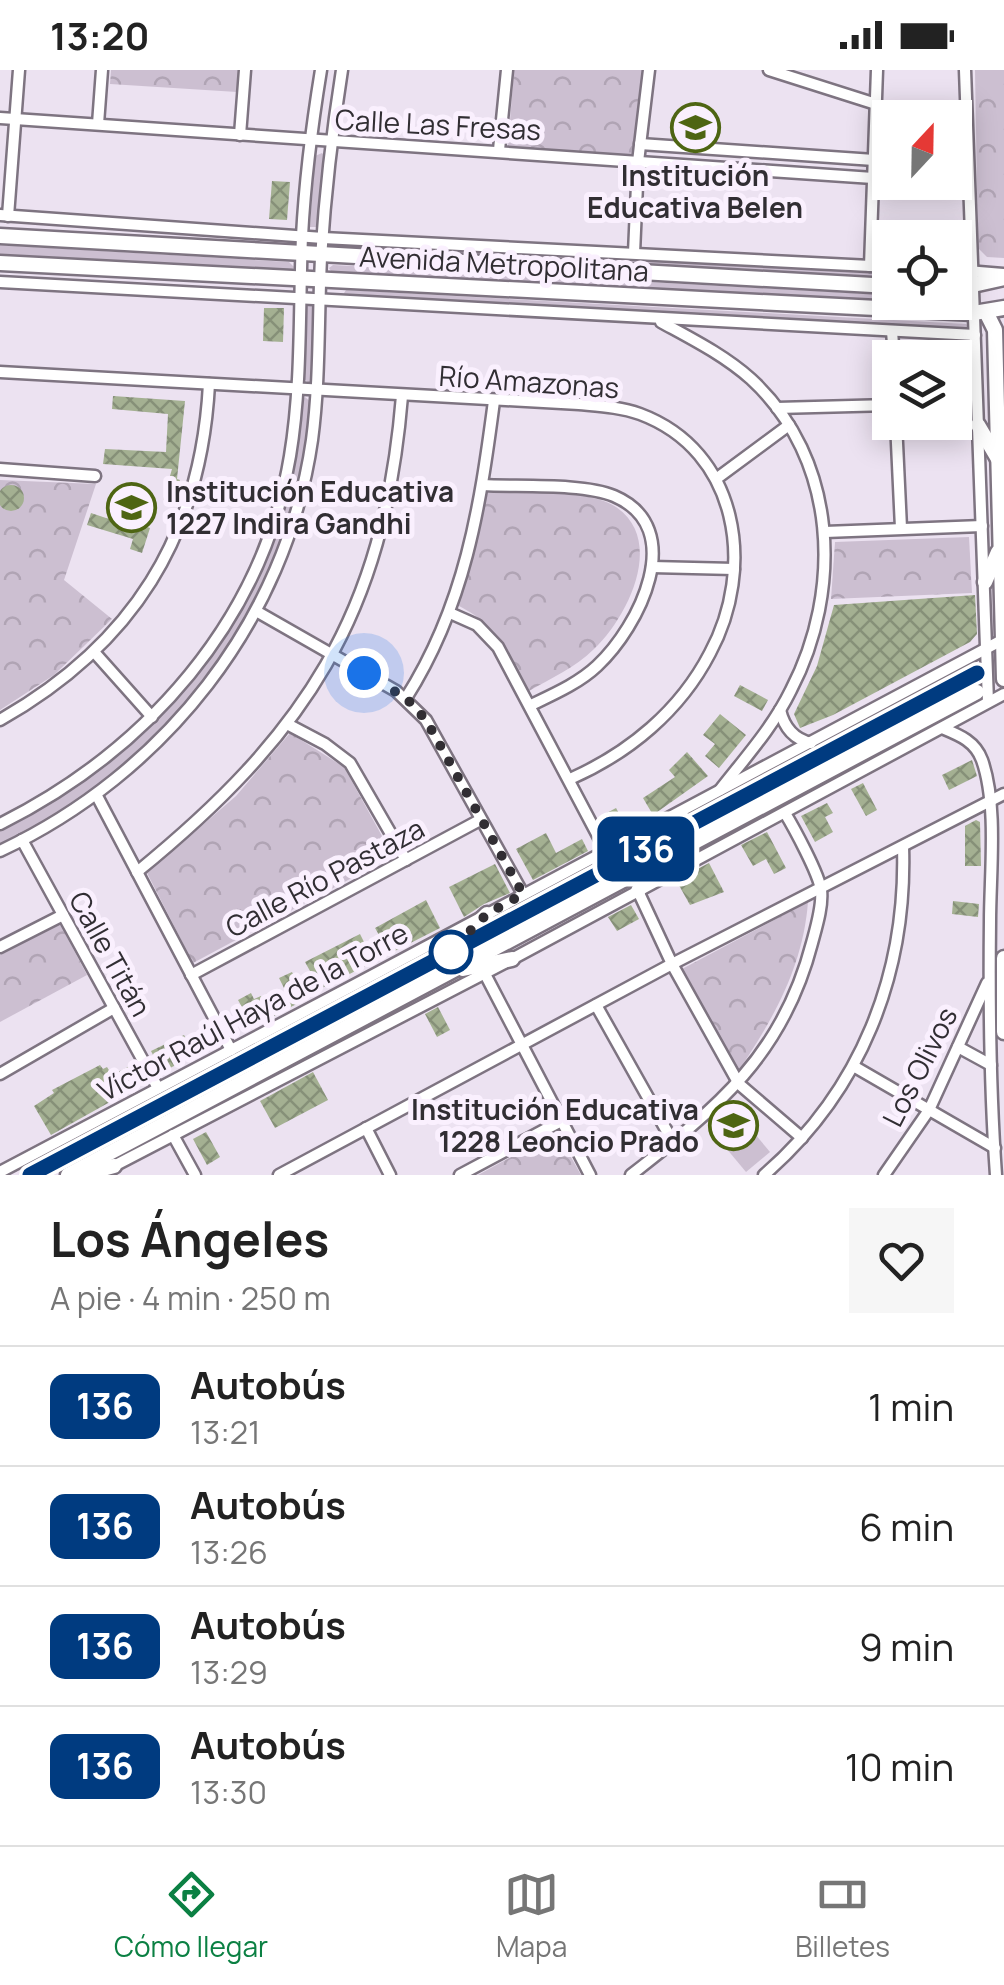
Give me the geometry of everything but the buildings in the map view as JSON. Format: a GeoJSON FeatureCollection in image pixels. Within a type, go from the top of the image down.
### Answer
{"type":"FeatureCollection","features":[{"type":"Feature","properties":{"kind":"main road","name":"Avenida Metropolitana"},"geometry":{"type":"LineString","coordinates":[[0,236],[872,285]]}},
{"type":"Feature","properties":{"kind":"main road","name":"Avenida Metropolitana"},"geometry":{"type":"LineString","coordinates":[[0,263],[980,312],[1004,308]]}},
{"type":"Feature","properties":{"kind":"main road"},"geometry":{"type":"LineString","coordinates":[[972,279],[1004,276]]}},
{"type":"Feature","properties":{"kind":"main road"},"geometry":{"type":"LineString","coordinates":[[980,312],[995,330],[1004,679]]}},
{"type":"Feature","properties":{"kind":"main road"},"geometry":{"type":"LineString","coordinates":[[978,426],[998,460]]}},
{"type":"Feature","properties":{"kind":"main road"},"geometry":{"type":"LineString","coordinates":[[985,582],[1001,546]]}},
{"type":"Feature","properties":{"kind":"main road"},"geometry":{"type":"LineString","coordinates":[[30,1175],[977,673]]}},
{"type":"Feature","properties":{"kind":"main road"},"geometry":{"type":"LineString","coordinates":[[68,1175],[655,863],[983,697]]}},
{"type":"Feature","properties":{"kind":"main road"},"geometry":{"type":"LineString","coordinates":[[606,851],[649,848]]}},
{"type":"Feature","properties":{"kind":"main road"},"geometry":{"type":"LineString","coordinates":[[638,891],[655,863]]}},
{"type":"Feature","properties":{"kind":"main road"},"geometry":{"type":"LineString","coordinates":[[445,956],[487,914]]}},
{"type":"Feature","properties":{"kind":"main road"},"geometry":{"type":"LineString","coordinates":[[1004,958],[1004,1032]]}},
{"type":"Feature","properties":{"kind":"main road"},"geometry":{"type":"LineString","coordinates":[[452,971],[512,960]]}},
{"type":"Feature","properties":{"kind":"main road"},"geometry":{"type":"LineString","coordinates":[[990,1009],[1003,996]]}},
{"type":"Feature","properties":{"kind":"main road"},"geometry":{"type":"LineString","coordinates":[[80,1175],[114,1166]]}},
{"type":"Feature","properties":{"kind":"street"},"geometry":{"type":"LineString","coordinates":[[4,216],[19,70]]}},
{"type":"Feature","properties":{"kind":"street"},"geometry":{"type":"LineString","coordinates":[[98,124],[102,70]]}},
{"type":"Feature","properties":{"kind":"street"},"geometry":{"type":"LineString","coordinates":[[240,135],[244,70]]}},
{"type":"Feature","properties":{"kind":"street"},"geometry":{"type":"LineString","coordinates":[[0,824],[84,776],[152,717],[217,639],[258,566],[285,481],[296,389],[310,141],[321,70]]}},
{"type":"Feature","properties":{"kind":"street"},"geometry":{"type":"LineString","coordinates":[[0,851],[96,796],[186,713],[218,673],[256,611],[279,562],[297,511],[310,450],[330,142],[342,70]]}},
{"type":"Feature","properties":{"kind":"street"},"geometry":{"type":"LineString","coordinates":[[499,150],[508,70]]}},
{"type":"Feature","properties":{"kind":"street"},"geometry":{"type":"LineString","coordinates":[[634,253],[638,162],[649,70]]}},
{"type":"Feature","properties":{"kind":"street"},"geometry":{"type":"LineString","coordinates":[[768,70],[872,103]]}},
{"type":"Feature","properties":{"kind":"street"},"geometry":{"type":"LineString","coordinates":[[876,100],[877,70]]}},
{"type":"Feature","properties":{"kind":"street"},"geometry":{"type":"LineString","coordinates":[[965,70],[970,220]]}},
{"type":"Feature","properties":{"kind":"street","name":"Calle Las Fresas"},"geometry":{"type":"LineString","coordinates":[[0,118],[872,178]]}},
{"type":"Feature","properties":{"kind":"street"},"geometry":{"type":"LineString","coordinates":[[640,144],[872,160]]}},
{"type":"Feature","properties":{"kind":"street"},"geometry":{"type":"LineString","coordinates":[[870,266],[872,200]]}},
{"type":"Feature","properties":{"kind":"street","name":"Avenida Metropolitana"},"geometry":{"type":"LineString","coordinates":[[4,216],[302,237],[870,266]]}},
{"type":"Feature","properties":{"kind":"street"},"geometry":{"type":"LineString","coordinates":[[972,279],[980,312],[974,335],[988,647],[983,697]]}},
{"type":"Feature","properties":{"kind":"street","name":"Avenida Metropolitana"},"geometry":{"type":"LineString","coordinates":[[0,282],[974,335]]}},
{"type":"Feature","properties":{"kind":"street"},"geometry":{"type":"LineString","coordinates":[[656,319],[726,358],[778,408],[814,476],[824,532],[819,615],[802,668],[780,710],[714,797]]}},
{"type":"Feature","properties":{"kind":"street"},"geometry":{"type":"LineString","coordinates":[[892,331],[893,340]]}},
{"type":"Feature","properties":{"kind":"street","name":"Río Amazonas"},"geometry":{"type":"LineString","coordinates":[[0,372],[602,406],[640,414],[665,426],[687,442],[716,478],[732,516],[736,542],[729,604],[718,636],[691,684],[638,740],[606,762],[570,779]]}},
{"type":"Feature","properties":{"kind":"street"},"geometry":{"type":"LineString","coordinates":[[0,720],[95,653],[143,594],[179,526],[200,455],[208,384]]}},
{"type":"Feature","properties":{"kind":"street"},"geometry":{"type":"LineString","coordinates":[[137,872],[188,831],[251,768],[289,725],[332,655],[359,600],[378,542],[394,469],[402,396]]}},
{"type":"Feature","properties":{"kind":"street"},"geometry":{"type":"LineString","coordinates":[[406,698],[426,666],[450,613],[482,486],[494,401]]}},
{"type":"Feature","properties":{"kind":"street"},"geometry":{"type":"LineString","coordinates":[[778,408],[872,405]]}},
{"type":"Feature","properties":{"kind":"street"},"geometry":{"type":"LineString","coordinates":[[716,478],[789,425]]}},
{"type":"Feature","properties":{"kind":"street"},"geometry":{"type":"LineString","coordinates":[[897,440],[901,528]]}},
{"type":"Feature","properties":{"kind":"street"},"geometry":{"type":"LineString","coordinates":[[0,469],[95,476]]}},
{"type":"Feature","properties":{"kind":"street"},"geometry":{"type":"LineString","coordinates":[[482,486],[593,490],[620,498],[646,525],[652,550],[652,566],[640,606],[615,647],[585,675],[531,706]]}},
{"type":"Feature","properties":{"kind":"street"},"geometry":{"type":"LineString","coordinates":[[824,532],[982,526]]}},
{"type":"Feature","properties":{"kind":"street"},"geometry":{"type":"LineString","coordinates":[[652,566],[734,570]]}},
{"type":"Feature","properties":{"kind":"street"},"geometry":{"type":"LineString","coordinates":[[256,611],[406,698],[432,730],[523,894]]}},
{"type":"Feature","properties":{"kind":"street"},"geometry":{"type":"LineString","coordinates":[[450,613],[477,624],[489,635],[531,706],[606,851]]}},
{"type":"Feature","properties":{"kind":"street","name":"Víctor Raúl Haya de la Torre"},"geometry":{"type":"LineString","coordinates":[[0,1172],[714,797],[1004,639]]}},
{"type":"Feature","properties":{"kind":"street"},"geometry":{"type":"LineString","coordinates":[[95,653],[152,717]]}},
{"type":"Feature","properties":{"kind":"street"},"geometry":{"type":"LineString","coordinates":[[96,1175],[512,960],[785,813],[942,728],[983,697],[1004,694]]}},
{"type":"Feature","properties":{"kind":"street"},"geometry":{"type":"LineString","coordinates":[[780,710],[787,729],[812,744]]}},
{"type":"Feature","properties":{"kind":"street"},"geometry":{"type":"LineString","coordinates":[[289,725],[326,744],[350,763],[406,860]]}},
{"type":"Feature","properties":{"kind":"street"},"geometry":{"type":"LineString","coordinates":[[942,728],[975,746],[982,760],[989,801],[993,1172]]}},
{"type":"Feature","properties":{"kind":"street"},"geometry":{"type":"LineString","coordinates":[[279,1175],[672,964],[1004,794]]}},
{"type":"Feature","properties":{"kind":"street"},"geometry":{"type":"LineString","coordinates":[[96,796],[231,1050]]}},
{"type":"Feature","properties":{"kind":"street"},"geometry":{"type":"LineString","coordinates":[[631,1175],[739,1084],[770,1042],[799,984],[817,924],[821,890],[785,813]]}},
{"type":"Feature","properties":{"kind":"street","name":"Calle Río Pastaza"},"geometry":{"type":"LineString","coordinates":[[192,975],[480,820]]}},
{"type":"Feature","properties":{"kind":"street","name":"Calle Titán"},"geometry":{"type":"LineString","coordinates":[[22,840],[158,1088]]}},
{"type":"Feature","properties":{"kind":"street"},"geometry":{"type":"LineString","coordinates":[[764,1175],[802,1138],[854,1067],[875,1023],[893,965],[902,909],[903,847]]}},
{"type":"Feature","properties":{"kind":"street"},"geometry":{"type":"LineString","coordinates":[[638,891],[672,964],[739,1084],[802,1138]]}},
{"type":"Feature","properties":{"kind":"street"},"geometry":{"type":"LineString","coordinates":[[0,948],[63,914]]}},
{"type":"Feature","properties":{"kind":"street"},"geometry":{"type":"LineString","coordinates":[[485,974],[590,1175]]}},
{"type":"Feature","properties":{"kind":"street","name":"Los Olivos"},"geometry":{"type":"LineString","coordinates":[[884,1175],[929,1110],[990,977]]}},
{"type":"Feature","properties":{"kind":"street"},"geometry":{"type":"LineString","coordinates":[[596,1005],[673,1142]]}},
{"type":"Feature","properties":{"kind":"street"},"geometry":{"type":"LineString","coordinates":[[0,1074],[114,1008]]}},
{"type":"Feature","properties":{"kind":"street"},"geometry":{"type":"LineString","coordinates":[[958,1047],[991,1065]]}},
{"type":"Feature","properties":{"kind":"street"},"geometry":{"type":"LineString","coordinates":[[854,1067],[995,1148]]}},
{"type":"Feature","properties":{"kind":"street"},"geometry":{"type":"LineString","coordinates":[[460,1175],[562,1120]]}},
{"type":"Feature","properties":{"kind":"street"},"geometry":{"type":"LineString","coordinates":[[366,1128],[390,1175]]}},
{"type":"Feature","properties":{"kind":"street"},"geometry":{"type":"LineString","coordinates":[[173,1134],[195,1175]]}},
{"type":"Feature","properties":{"kind":"green space"},"geometry":{"type":"Polygon","coordinates":[[[111,70],[239,70],[237,92],[110,84],[111,70]]]}},
{"type":"Feature","properties":{"kind":"green space"},"geometry":{"type":"Polygon","coordinates":[[[514,70],[645,70],[635,156],[508,146],[514,70]]]}},
{"type":"Feature","properties":{"kind":"green space"},"geometry":{"type":"Polygon","coordinates":[[[975,70],[1004,70],[1004,258],[987,257],[978,248],[975,70]]]}},
{"type":"Feature","properties":{"kind":"green space"},"geometry":{"type":"Polygon","coordinates":[[[322,153],[326,157],[321,227],[310,227],[315,156],[322,153]]]}},
{"type":"Feature","properties":{"kind":"green space"},"geometry":{"type":"Polygon","coordinates":[[[330,244],[872,272],[872,277],[330,249],[330,244]]]}},
{"type":"Feature","properties":{"kind":"green space"},"geometry":{"type":"Polygon","coordinates":[[[0,245],[289,262],[294,267],[290,272],[0,258],[0,245]]]}},
{"type":"Feature","properties":{"kind":"green space"},"geometry":{"type":"Polygon","coordinates":[[[333,265],[872,294],[872,303],[333,274],[329,268],[333,265]]]}},
{"type":"Feature","properties":{"kind":"green space"},"geometry":{"type":"Polygon","coordinates":[[[346,290],[969,326],[966,330],[347,297],[346,290]]]}},
{"type":"Feature","properties":{"kind":"green space"},"geometry":{"type":"Polygon","coordinates":[[[308,303],[315,305],[310,383],[302,378],[308,303]]]}},
{"type":"Feature","properties":{"kind":"green space"},"geometry":{"type":"Polygon","coordinates":[[[305,397],[311,402],[292,503],[277,551],[232,640],[170,720],[110,776],[65,809],[0,845],[0,831],[62,794],[118,752],[168,707],[210,656],[244,601],[271,540],[305,397]]]}},
{"type":"Feature","properties":{"kind":"green space"},"geometry":{"type":"Polygon","coordinates":[[[0,480],[96,484],[64,580],[112,619],[54,675],[0,710],[0,480]]]}},
{"type":"Feature","properties":{"kind":"green space"},"geometry":{"type":"Polygon","coordinates":[[[486,493],[553,493],[604,501],[631,522],[638,539],[636,579],[618,619],[579,662],[529,691],[492,631],[457,605],[486,493]]]}},
{"type":"Feature","properties":{"kind":"green space"},"geometry":{"type":"Polygon","coordinates":[[[969,537],[972,593],[831,599],[835,542],[969,537]]]}},
{"type":"Feature","properties":{"kind":"green space"},"geometry":{"type":"Polygon","coordinates":[[[290,733],[344,767],[393,856],[193,963],[147,873],[236,796],[290,733]]]}},
{"type":"Feature","properties":{"kind":"green space"},"geometry":{"type":"Polygon","coordinates":[[[808,902],[800,948],[785,990],[739,1070],[682,969],[808,902]]]}},
{"type":"Feature","properties":{"kind":"green space"},"geometry":{"type":"Polygon","coordinates":[[[60,924],[87,975],[0,1022],[0,955],[60,924]]]}},
{"type":"Feature","properties":{"kind":"green space"},"geometry":{"type":"Polygon","coordinates":[[[735,1110],[770,1152],[746,1172],[711,1130],[735,1110]]]}},
{"type":"Feature","properties":{"kind":"green space"},"geometry":{"type":"Polygon","coordinates":[[[557,1132],[581,1175],[478,1175],[557,1132]]]}},
{"type":"Feature","properties":{"kind":"bus line","name":"136"},"geometry":{"type":"LineString","coordinates":[[30,1175],[977,673]]}},
{"type":"Feature","properties":{"kind":"place","name":"Institución Educativa Belen"},"geometry":{"type":"Point","coordinates":[695,128]}},
{"type":"Feature","properties":{"kind":"place","name":"Institución Educativa 1227 Indira Gandhi"},"geometry":{"type":"Point","coordinates":[131,508]}},
{"type":"Feature","properties":{"kind":"place","name":"Institución Educativa 1228 Leoncio Prado"},"geometry":{"type":"Point","coordinates":[734,1126]}},
{"type":"Feature","properties":{"kind":"route"},"geometry":{"type":"LineString","coordinates":[[364,673],[406,698],[426,720],[523,894],[487,914],[445,956],[451,952]]}}]}
